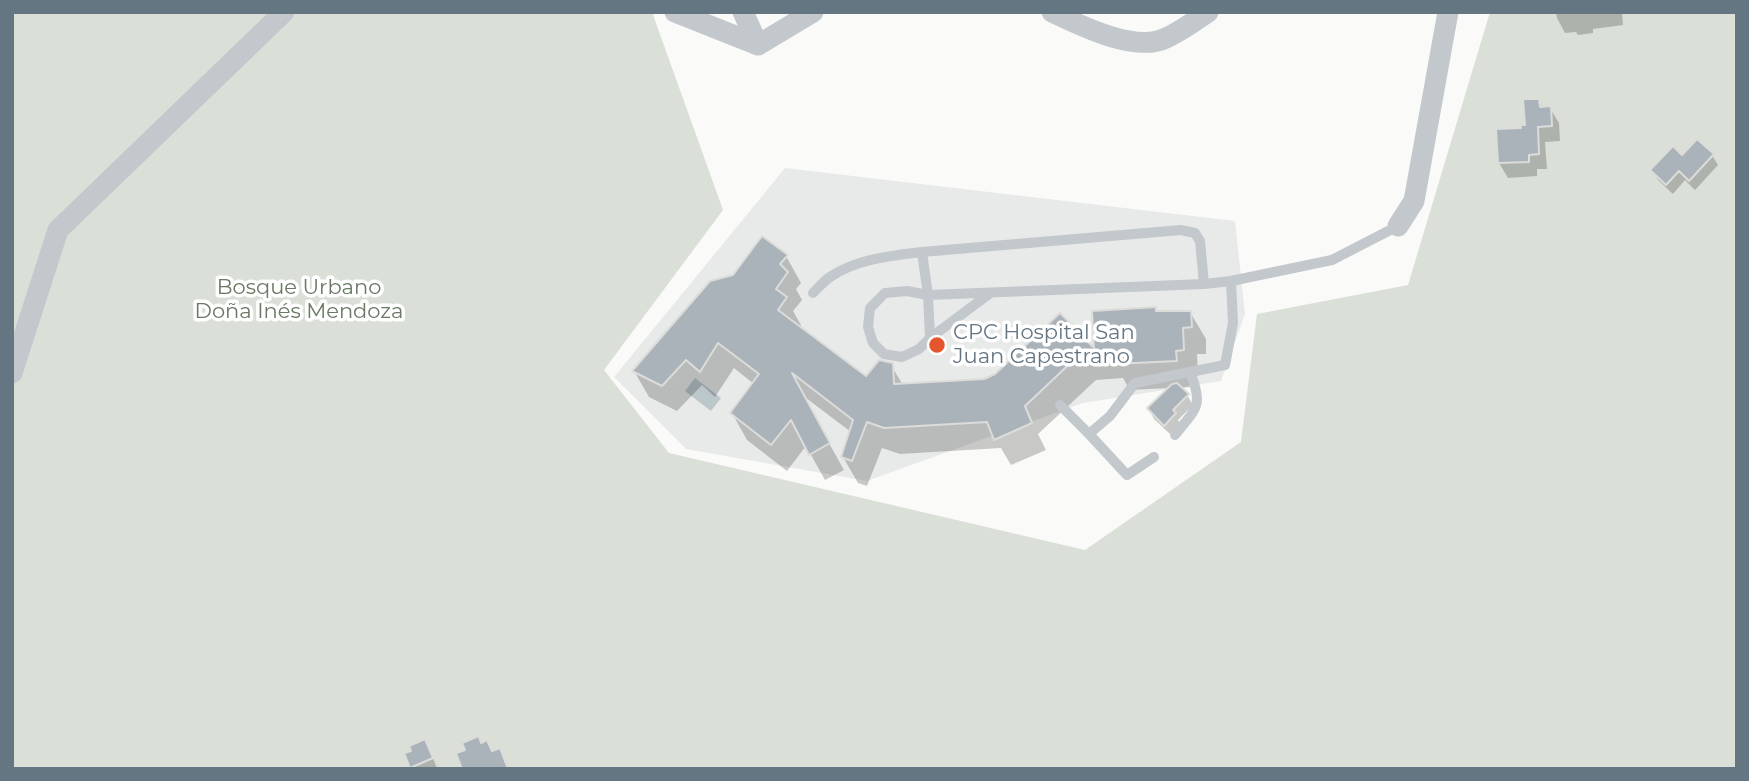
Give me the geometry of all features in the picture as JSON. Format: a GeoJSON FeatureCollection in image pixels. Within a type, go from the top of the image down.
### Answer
{"type":"FeatureCollection","features":[{"type":"Feature","properties":{"kind":"street"},"geometry":{"type":"LineString","coordinates":[[12,373],[58,230],[284,12]]}},
{"type":"Feature","properties":{"kind":"street"},"geometry":{"type":"LineString","coordinates":[[675,12],[758,45]]}},
{"type":"Feature","properties":{"kind":"street"},"geometry":{"type":"LineString","coordinates":[[743,12],[758,45]]}},
{"type":"Feature","properties":{"kind":"street"},"geometry":{"type":"LineString","coordinates":[[758,45],[813,12]]}},
{"type":"Feature","properties":{"kind":"street"},"geometry":{"type":"LineString","coordinates":[[1052,12],[1120,40],[1140,43],[1164,40],[1208,12]]}},
{"type":"Feature","properties":{"kind":"street"},"geometry":{"type":"LineString","coordinates":[[1398,226],[1414,201],[1448,12]]}},
{"type":"Feature","properties":{"kind":"lane"},"geometry":{"type":"LineString","coordinates":[[990,293],[919,349],[902,357],[884,354],[873,343],[867,327],[870,308],[885,293],[990,293],[1231,281],[1332,260],[1398,226]]}},
{"type":"Feature","properties":{"kind":"lane"},"geometry":{"type":"LineString","coordinates":[[813,293],[830,278],[879,257],[1181,230],[1195,233],[1200,242],[1203,284]]}},
{"type":"Feature","properties":{"kind":"lane"},"geometry":{"type":"LineString","coordinates":[[922,252],[930,338]]}},
{"type":"Feature","properties":{"kind":"lane"},"geometry":{"type":"LineString","coordinates":[[1089,434],[1110,416],[1135,383],[1225,365],[1233,323],[1231,281]]}},
{"type":"Feature","properties":{"kind":"lane"},"geometry":{"type":"LineString","coordinates":[[1175,435],[1197,407],[1197,390],[1190,372]]}},
{"type":"Feature","properties":{"kind":"lane"},"geometry":{"type":"LineString","coordinates":[[1060,405],[1127,475],[1154,457]]}},
{"type":"Feature","properties":{"kind":"shaded area","name":"CPC Hospital San Juan Capestrano"},"geometry":{"type":"Polygon","coordinates":[[[785,168],[1235,221],[1245,314],[1221,381],[1083,403],[867,481],[686,449],[614,377],[785,168]]]}},
{"type":"Feature","properties":{"kind":"shaded area"},"geometry":{"type":"Polygon","coordinates":[[[695,378],[721,398],[711,411],[685,391],[695,378]]]}},
{"type":"Feature","properties":{"kind":"green space","name":"Bosque Urbano Doña Inés Mendoza"},"geometry":{"type":"Polygon","coordinates":[[[12,12],[652,12],[723,210],[604,370],[669,453],[1085,550],[1241,442],[1257,314],[1408,285],[1490,12],[1737,12],[1737,769],[12,769],[12,12]]]}},
{"type":"Feature","properties":{"kind":"building"},"geometry":{"type":"Polygon","coordinates":[[[1523,99],[1539,99],[1540,107],[1551,106],[1552,126],[1538,127],[1539,154],[1529,155],[1529,162],[1498,163],[1496,129],[1521,128],[1520,125],[1525,125],[1523,99]]]}},
{"type":"Feature","properties":{"kind":"building"},"geometry":{"type":"Polygon","coordinates":[[[1697,139],[1714,154],[1689,181],[1679,171],[1666,185],[1650,170],[1673,146],[1682,155],[1697,139]]]}},
{"type":"Feature","properties":{"kind":"building","name":"CPC Hospital San Juan Capestrano"},"geometry":{"type":"Polygon","coordinates":[[[762,236],[788,255],[780,264],[788,272],[776,289],[787,297],[778,310],[866,376],[879,360],[893,363],[894,384],[984,379],[995,374],[1060,313],[1094,348],[1092,311],[1156,307],[1156,311],[1191,311],[1192,327],[1183,328],[1184,350],[1176,351],[1177,361],[1113,364],[1112,352],[1080,354],[1025,406],[1032,423],[994,440],[987,422],[884,428],[867,422],[852,461],[841,457],[853,420],[792,373],[830,443],[809,455],[791,420],[771,445],[730,413],[759,374],[718,343],[700,372],[686,360],[662,386],[632,371],[710,281],[733,275],[762,236]]]}},
{"type":"Feature","properties":{"kind":"building"},"geometry":{"type":"Polygon","coordinates":[[[1177,383],[1189,394],[1173,410],[1176,413],[1164,426],[1147,408],[1172,384],[1177,383]]]}},
{"type":"Feature","properties":{"kind":"building"},"geometry":{"type":"Polygon","coordinates":[[[479,736],[481,743],[487,740],[492,751],[500,748],[508,769],[462,769],[456,753],[465,750],[462,743],[479,736]]]}},
{"type":"Feature","properties":{"kind":"building"},"geometry":{"type":"Polygon","coordinates":[[[425,739],[433,758],[410,768],[404,753],[411,751],[409,746],[425,739]]]}},
{"type":"Feature","properties":{"kind":"place","name":"CPC Hospital San Juan Capestrano"},"geometry":{"type":"Point","coordinates":[937,345]}}]}
